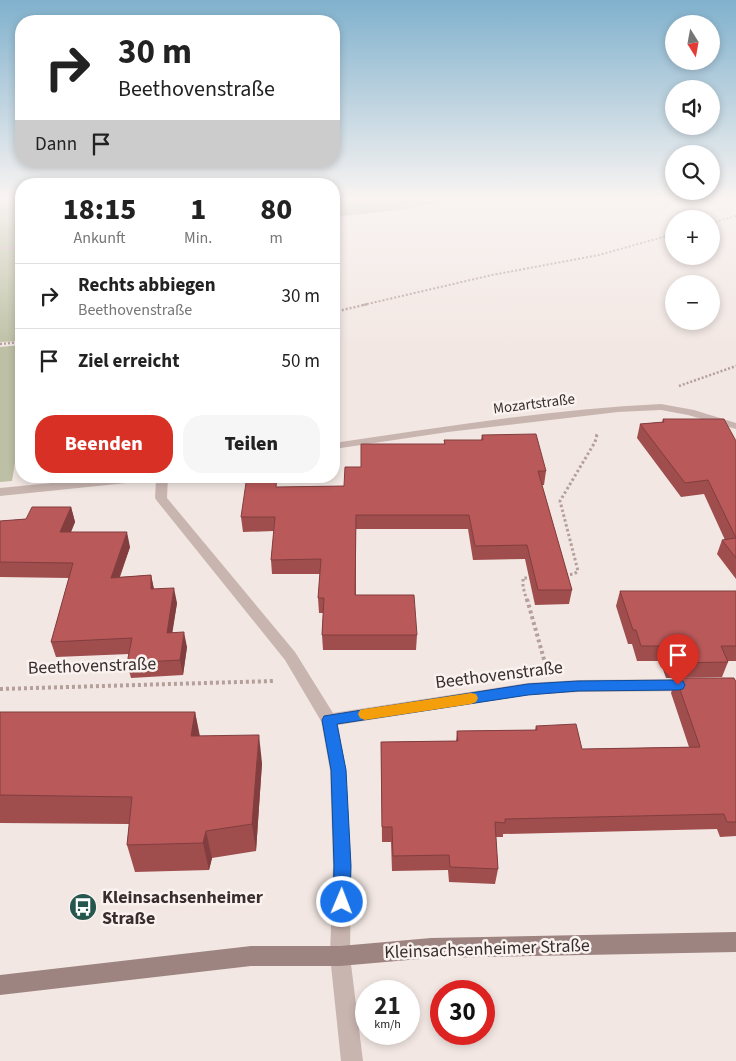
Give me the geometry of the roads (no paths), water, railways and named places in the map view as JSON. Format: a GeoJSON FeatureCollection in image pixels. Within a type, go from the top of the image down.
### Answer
{"type":"FeatureCollection","features":[{"type":"Feature","properties":{"kind":"main road","name":"Kleinsachsenheimer Straße"},"geometry":{"type":"LineString","coordinates":[[0,985],[250,956],[340,956],[431,948],[736,942]]}},
{"type":"Feature","properties":{"kind":"street","name":"Mozartstraße"},"geometry":{"type":"LineString","coordinates":[[340,445],[448,429],[586,413],[661,407],[690,412],[736,426]]}},
{"type":"Feature","properties":{"kind":"street"},"geometry":{"type":"LineString","coordinates":[[0,492],[91,483]]}},
{"type":"Feature","properties":{"kind":"street"},"geometry":{"type":"LineString","coordinates":[[162,483],[161,498],[290,656],[329,720],[338,770],[342,866],[340,956],[352,1061]]}},
{"type":"Feature","properties":{"kind":"street","name":"Beethovenstraße"},"geometry":{"type":"LineString","coordinates":[[329,720],[528,690],[708,685]]}},
{"type":"Feature","properties":{"kind":"place","name":"Kleinsachsenheimer Straße"},"geometry":{"type":"Point","coordinates":[83,907]}}]}
